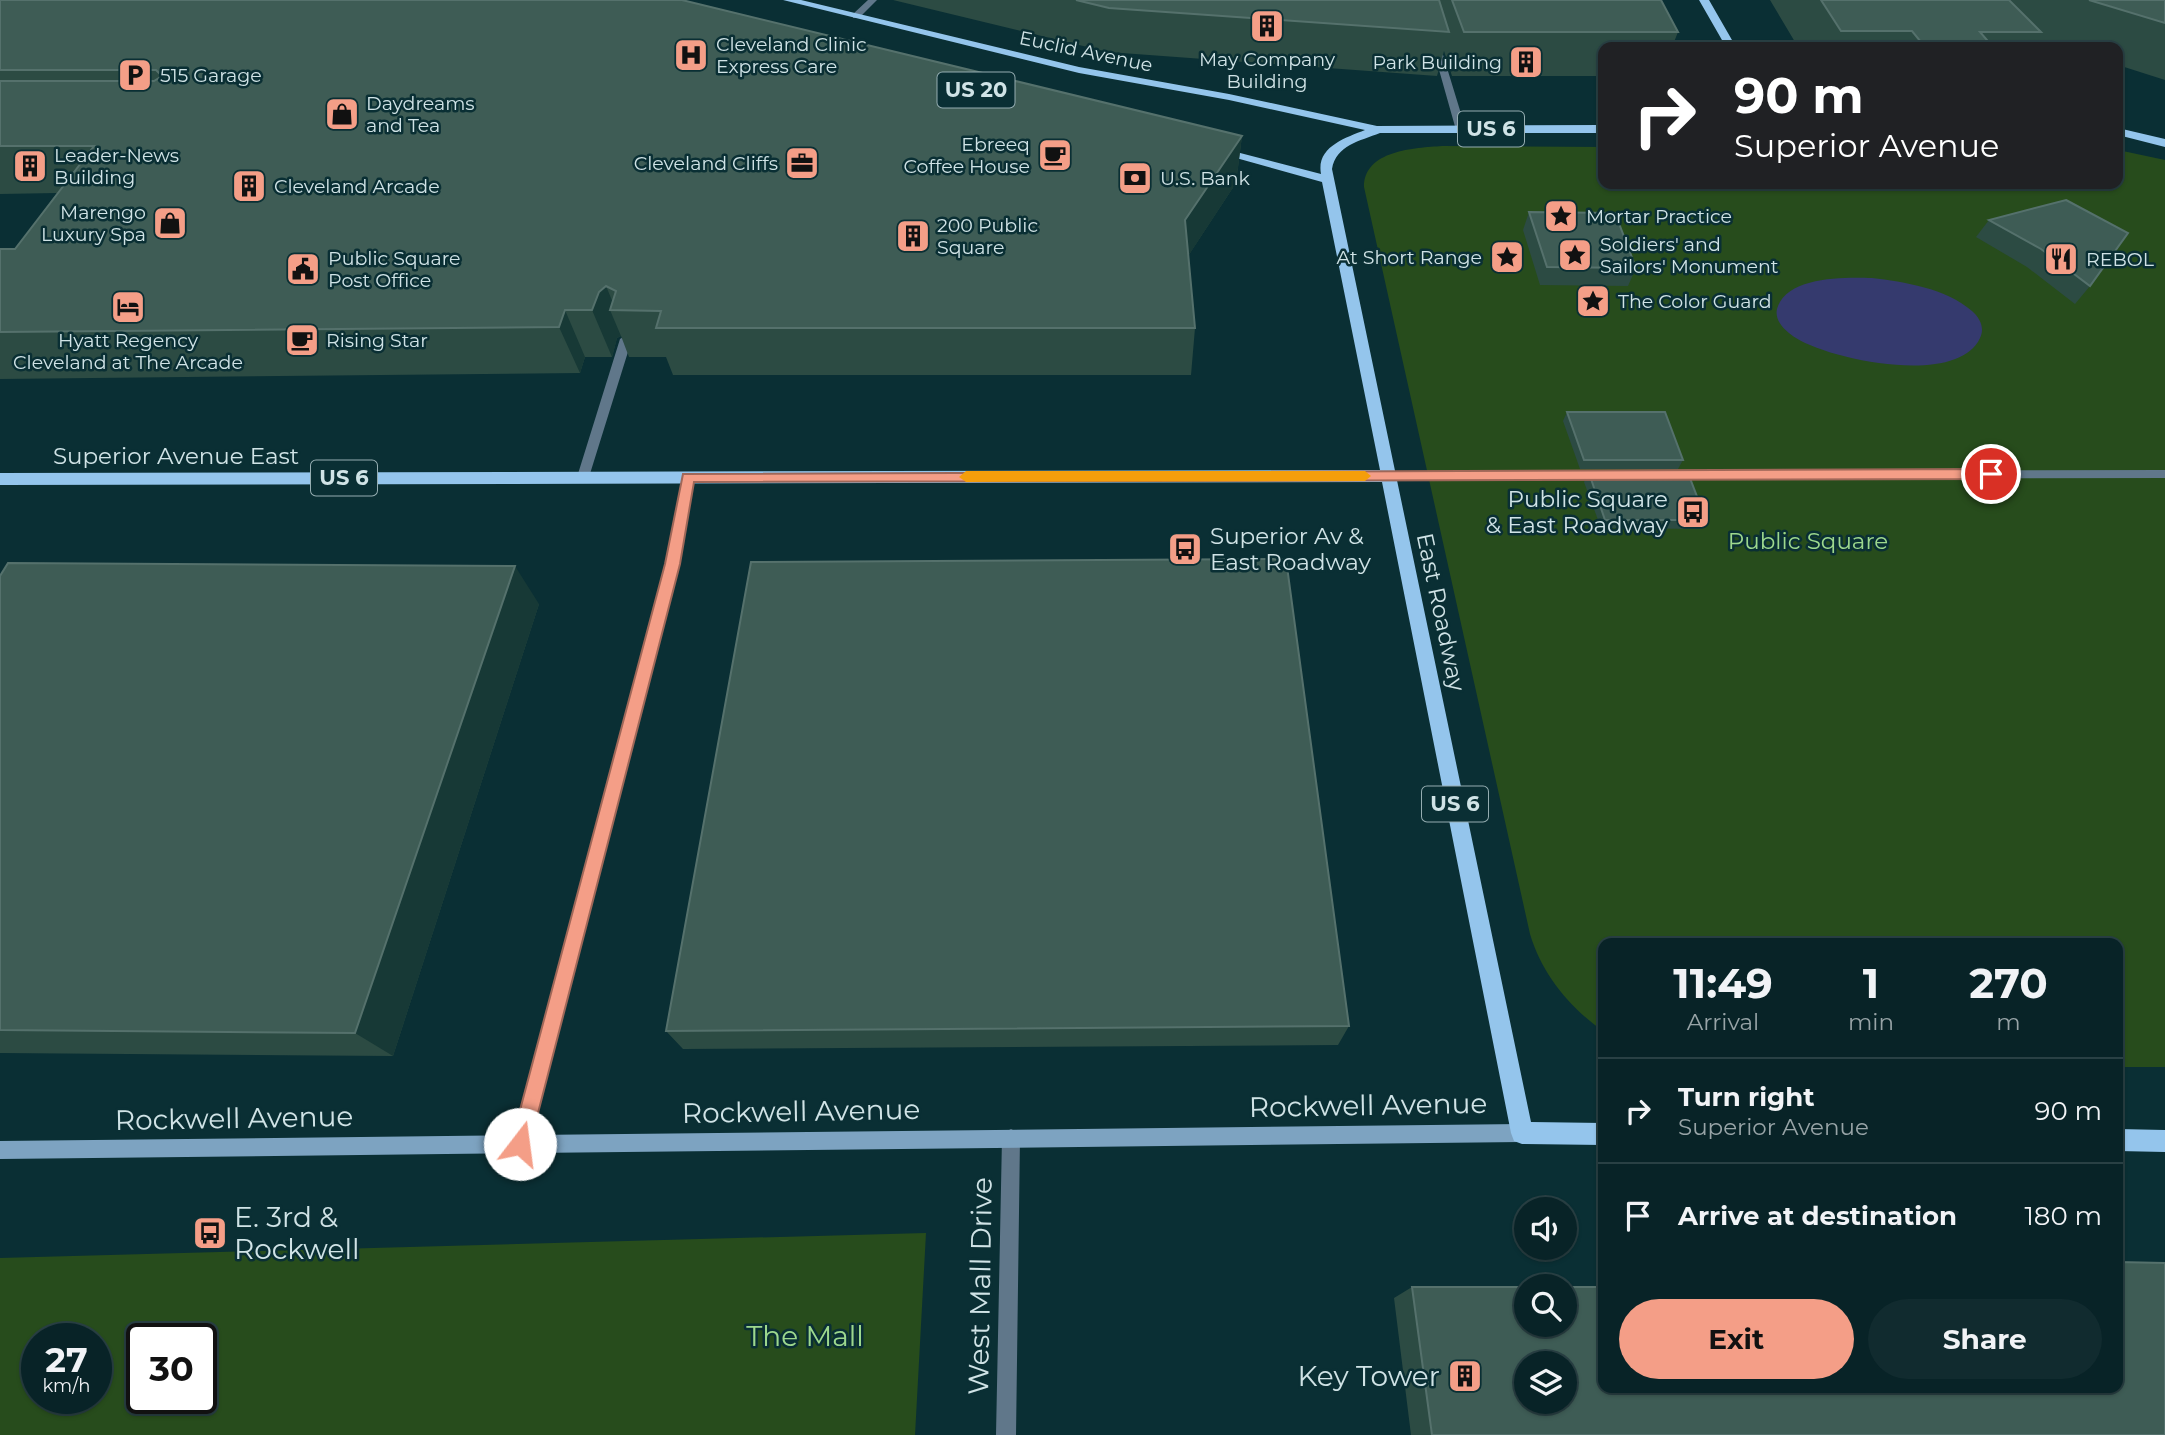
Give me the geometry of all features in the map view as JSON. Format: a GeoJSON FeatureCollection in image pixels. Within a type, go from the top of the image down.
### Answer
{"type":"FeatureCollection","features":[{"type":"Feature","properties":{"kind":"main road","name":"Euclid Avenue"},"geometry":{"type":"LineString","coordinates":[[788,0],[1079,70],[1229,97],[1378,130]]}},
{"type":"Feature","properties":{"kind":"main road"},"geometry":{"type":"LineString","coordinates":[[1704,0],[1728,42]]}},
{"type":"Feature","properties":{"kind":"main road","name":"US 6"},"geometry":{"type":"LineString","coordinates":[[1378,130],[1598,129]]}},
{"type":"Feature","properties":{"kind":"main road","name":"East Roadway"},"geometry":{"type":"LineString","coordinates":[[1378,130],[1354,137],[1333,150],[1326,169],[1522,1133]]}},
{"type":"Feature","properties":{"kind":"main road"},"geometry":{"type":"LineString","coordinates":[[2123,133],[2165,143]]}},
{"type":"Feature","properties":{"kind":"main road"},"geometry":{"type":"LineString","coordinates":[[1198,146],[1329,180]]}},
{"type":"Feature","properties":{"kind":"main road","name":"US 6"},"geometry":{"type":"LineString","coordinates":[[688,477],[1388,476]]}},
{"type":"Feature","properties":{"kind":"main road","name":"Superior Avenue East"},"geometry":{"type":"LineString","coordinates":[[0,479],[688,477]]}},
{"type":"Feature","properties":{"kind":"main road","name":"Rockwell Avenue"},"geometry":{"type":"LineString","coordinates":[[1522,1133],[1598,1134]]}},
{"type":"Feature","properties":{"kind":"main road"},"geometry":{"type":"LineString","coordinates":[[2123,1140],[2165,1141]]}},
{"type":"Feature","properties":{"kind":"street"},"geometry":{"type":"LineString","coordinates":[[856,16],[873,0]]}},
{"type":"Feature","properties":{"kind":"street"},"geometry":{"type":"LineString","coordinates":[[1433,36],[1461,130]]}},
{"type":"Feature","properties":{"kind":"street"},"geometry":{"type":"LineString","coordinates":[[583,477],[626,339]]}},
{"type":"Feature","properties":{"kind":"street"},"geometry":{"type":"LineString","coordinates":[[1659,475],[2165,474]]}},
{"type":"Feature","properties":{"kind":"street"},"geometry":{"type":"LineString","coordinates":[[1388,476],[1618,475]]}},
{"type":"Feature","properties":{"kind":"street"},"geometry":{"type":"LineString","coordinates":[[520,1144],[672,564],[688,477]]}},
{"type":"Feature","properties":{"kind":"street","name":"Rockwell Avenue"},"geometry":{"type":"LineString","coordinates":[[0,1150],[1522,1133]]}},
{"type":"Feature","properties":{"kind":"street","name":"West Mall Drive"},"geometry":{"type":"LineString","coordinates":[[1006,1435],[1011,1138]]}},
{"type":"Feature","properties":{"kind":"green space","name":"Public Square"},"geometry":{"type":"Polygon","coordinates":[[[1598,147],[1598,189],[2123,189],[2123,151],[2165,160],[2165,1067],[2123,1067],[2123,938],[1598,938],[1598,1027],[1558,988],[1542,963],[1530,934],[1364,187],[1366,175],[1372,165],[1393,153],[1418,148],[1598,147]]]}},
{"type":"Feature","properties":{"kind":"green space","name":"The Mall"},"geometry":{"type":"Polygon","coordinates":[[[926,1233],[915,1435],[0,1435],[0,1258],[926,1233]]]}},
{"type":"Feature","properties":{"kind":"water"},"geometry":{"type":"Polygon","coordinates":[[[1872,278],[1924,287],[1962,303],[1979,320],[1982,327],[1980,338],[1967,353],[1947,362],[1893,365],[1864,361],[1813,346],[1789,333],[1777,318],[1777,309],[1783,298],[1804,284],[1832,279],[1872,278]]]}},
{"type":"Feature","properties":{"kind":"building"},"geometry":{"type":"Polygon","coordinates":[[[0,0],[682,0],[1242,136],[1185,220],[1195,328],[656,328],[661,311],[610,310],[616,291],[606,286],[599,292],[592,310],[565,310],[559,327],[0,332],[0,249],[15,249],[94,146],[0,146],[0,81],[154,81],[162,76],[156,70],[0,70],[0,0]]]}},
{"type":"Feature","properties":{"kind":"building"},"geometry":{"type":"Polygon","coordinates":[[[1076,0],[1439,0],[1449,32],[1109,8],[1076,0]]]}},
{"type":"Feature","properties":{"kind":"building"},"geometry":{"type":"Polygon","coordinates":[[[1452,0],[1661,0],[1678,32],[1464,32],[1452,0]]]}},
{"type":"Feature","properties":{"kind":"building"},"geometry":{"type":"Polygon","coordinates":[[[1821,0],[2009,0],[2041,32],[1980,32],[1989,42],[1921,42],[1912,31],[1841,31],[1821,0]]]}},
{"type":"Feature","properties":{"kind":"building"},"geometry":{"type":"Polygon","coordinates":[[[2089,0],[2165,0],[2165,23],[2089,0]]]}},
{"type":"Feature","properties":{"kind":"building"},"geometry":{"type":"Polygon","coordinates":[[[2066,200],[2128,233],[2090,286],[2041,249],[1989,220],[2066,200]]]}},
{"type":"Feature","properties":{"kind":"building"},"geometry":{"type":"Polygon","coordinates":[[[1529,212],[1615,213],[1636,268],[1547,267],[1529,212]]]}},
{"type":"Feature","properties":{"kind":"building"},"geometry":{"type":"Polygon","coordinates":[[[1567,412],[1665,412],[1683,460],[1584,460],[1567,412]]]}},
{"type":"Feature","properties":{"kind":"building"},"geometry":{"type":"Polygon","coordinates":[[[1589,473],[1688,473],[1706,520],[1605,520],[1589,473]]]}},
{"type":"Feature","properties":{"kind":"building"},"geometry":{"type":"Polygon","coordinates":[[[1286,559],[1349,1026],[666,1031],[751,562],[1286,559]]]}},
{"type":"Feature","properties":{"kind":"building"},"geometry":{"type":"Polygon","coordinates":[[[8,563],[515,566],[355,1033],[0,1030],[0,576],[8,563]]]}},
{"type":"Feature","properties":{"kind":"building","name":"Key Tower"},"geometry":{"type":"Polygon","coordinates":[[[2123,1262],[2165,1263],[2165,1435],[1432,1435],[1412,1287],[1514,1287],[1514,1337],[1577,1337],[1577,1287],[1598,1287],[1598,1393],[2123,1393],[2123,1262]]]}},
{"type":"Feature","properties":{"kind":"slow traffic"},"geometry":{"type":"LineString","coordinates":[[966,477],[1365,476]]}},
{"type":"Feature","properties":{"kind":"place","name":"May Company Building"},"geometry":{"type":"Point","coordinates":[1267,26]}},
{"type":"Feature","properties":{"kind":"place","name":"Cleveland Clinic Express Care"},"geometry":{"type":"Point","coordinates":[691,55]}},
{"type":"Feature","properties":{"kind":"place","name":"Park Building"},"geometry":{"type":"Point","coordinates":[1526,62]}},
{"type":"Feature","properties":{"kind":"place","name":"515 Garage"},"geometry":{"type":"Point","coordinates":[135,75]}},
{"type":"Feature","properties":{"kind":"place","name":"Daydreams and Tea"},"geometry":{"type":"Point","coordinates":[342,114]}},
{"type":"Feature","properties":{"kind":"place","name":"Ebreeq Coffee House"},"geometry":{"type":"Point","coordinates":[1055,155]}},
{"type":"Feature","properties":{"kind":"place","name":"Cleveland Cliffs"},"geometry":{"type":"Point","coordinates":[802,163]}},
{"type":"Feature","properties":{"kind":"place","name":"Leader-News Building"},"geometry":{"type":"Point","coordinates":[30,166]}},
{"type":"Feature","properties":{"kind":"place","name":"U.S. Bank"},"geometry":{"type":"Point","coordinates":[1135,178]}},
{"type":"Feature","properties":{"kind":"place","name":"Cleveland Arcade"},"geometry":{"type":"Point","coordinates":[249,186]}},
{"type":"Feature","properties":{"kind":"place","name":"Mortar Practice"},"geometry":{"type":"Point","coordinates":[1561,216]}},
{"type":"Feature","properties":{"kind":"place","name":"Marengo Luxury Spa"},"geometry":{"type":"Point","coordinates":[170,223]}},
{"type":"Feature","properties":{"kind":"place","name":"200 Public Square"},"geometry":{"type":"Point","coordinates":[913,236]}},
{"type":"Feature","properties":{"kind":"place","name":"Soldiers' and Sailors' Monument"},"geometry":{"type":"Point","coordinates":[1575,255]}},
{"type":"Feature","properties":{"kind":"place","name":"At Short Range"},"geometry":{"type":"Point","coordinates":[1507,257]}},
{"type":"Feature","properties":{"kind":"place","name":"REBOL"},"geometry":{"type":"Point","coordinates":[2061,259]}},
{"type":"Feature","properties":{"kind":"place","name":"Public Square Post Office"},"geometry":{"type":"Point","coordinates":[303,269]}},
{"type":"Feature","properties":{"kind":"place","name":"The Color Guard"},"geometry":{"type":"Point","coordinates":[1593,301]}},
{"type":"Feature","properties":{"kind":"place","name":"Hyatt Regency Cleveland at The Arcade"},"geometry":{"type":"Point","coordinates":[128,307]}},
{"type":"Feature","properties":{"kind":"place","name":"Rising Star"},"geometry":{"type":"Point","coordinates":[302,340]}},
{"type":"Feature","properties":{"kind":"place","name":"Public Square & East Roadway"},"geometry":{"type":"Point","coordinates":[1693,512]}},
{"type":"Feature","properties":{"kind":"place","name":"Superior Av & East Roadway"},"geometry":{"type":"Point","coordinates":[1185,549]}},
{"type":"Feature","properties":{"kind":"place","name":"E. 3rd & Rockwell"},"geometry":{"type":"Point","coordinates":[210,1233]}},
{"type":"Feature","properties":{"kind":"place","name":"Key Tower"},"geometry":{"type":"Point","coordinates":[1465,1376]}},
{"type":"Feature","properties":{"kind":"route"},"geometry":{"type":"LineString","coordinates":[[520,1144],[672,564],[688,477],[1991,474]]}}]}
